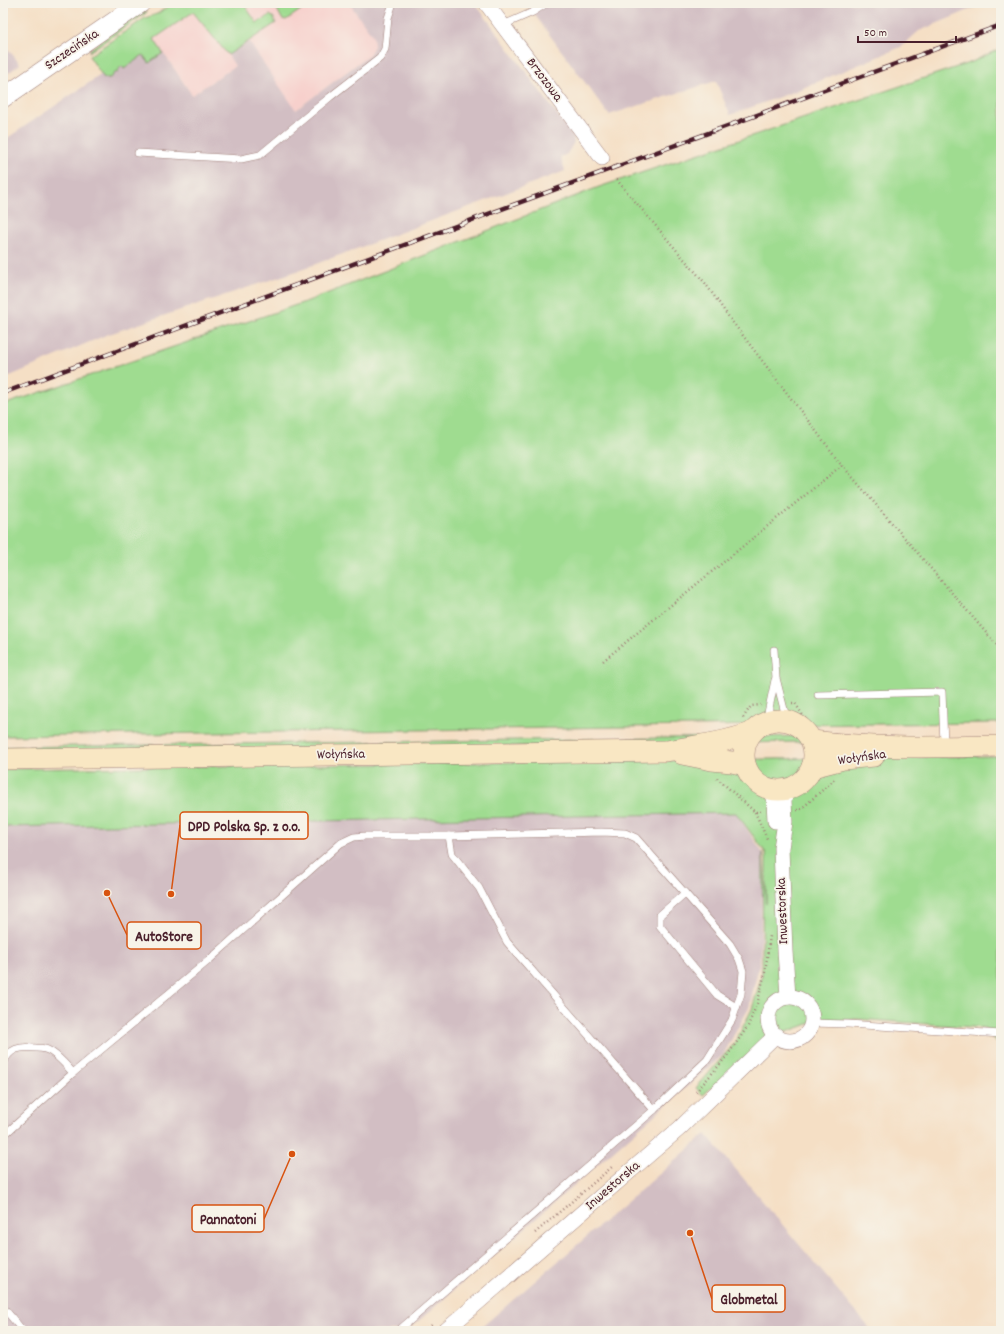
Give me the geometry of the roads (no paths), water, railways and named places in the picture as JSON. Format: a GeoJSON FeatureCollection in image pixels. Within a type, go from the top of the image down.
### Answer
{"type":"FeatureCollection","features":[{"type":"Feature","properties":{"kind":"main road"},"geometry":{"type":"LineString","coordinates":[[779,720],[788,721],[802,728],[812,741],[815,754],[812,767],[802,782],[778,789],[761,786],[754,780],[745,765],[744,748],[758,728],[779,720]]}},
{"type":"Feature","properties":{"kind":"main road","name":"Wołyńska"},"geometry":{"type":"LineString","coordinates":[[8,761],[666,751],[736,739],[758,728]]}},
{"type":"Feature","properties":{"kind":"main road","name":"Wołyńska"},"geometry":{"type":"LineString","coordinates":[[812,741],[835,744],[912,748],[1001,746]]}},
{"type":"Feature","properties":{"kind":"main road","name":"Wołyńska"},"geometry":{"type":"LineString","coordinates":[[812,767],[843,760],[893,754],[912,748]]}},
{"type":"Feature","properties":{"kind":"main road","name":"Wołyńska"},"geometry":{"type":"LineString","coordinates":[[666,751],[745,765]]}},
{"type":"Feature","properties":{"kind":"street","name":"Szczecińska"},"geometry":{"type":"LineString","coordinates":[[3,98],[141,3]]}},
{"type":"Feature","properties":{"kind":"street","name":"Brzozowa"},"geometry":{"type":"LineString","coordinates":[[486,3],[602,158]]}},
{"type":"Feature","properties":{"kind":"street","name":"Inwestorska"},"geometry":{"type":"LineString","coordinates":[[778,789],[784,800],[785,822],[781,848],[788,997]]}},
{"type":"Feature","properties":{"kind":"street"},"geometry":{"type":"LineString","coordinates":[[788,997],[798,999],[806,1004],[811,1013],[811,1023],[805,1034],[800,1038],[788,1040],[776,1035],[769,1025],[769,1012],[777,1002],[782,999],[788,997]]}},
{"type":"Feature","properties":{"kind":"street","name":"Inwestorska"},"geometry":{"type":"LineString","coordinates":[[445,1331],[680,1128],[776,1035]]}},
{"type":"Feature","properties":{"kind":"lane"},"geometry":{"type":"LineString","coordinates":[[138,153],[241,159],[260,155],[330,96],[380,58],[385,49],[388,18],[393,3]]}},
{"type":"Feature","properties":{"kind":"lane"},"geometry":{"type":"LineString","coordinates":[[503,25],[533,12],[547,3]]}},
{"type":"Feature","properties":{"kind":"lane"},"geometry":{"type":"LineString","coordinates":[[774,650],[776,678],[788,721]]}},
{"type":"Feature","properties":{"kind":"lane"},"geometry":{"type":"LineString","coordinates":[[758,728],[776,678]]}},
{"type":"Feature","properties":{"kind":"lane"},"geometry":{"type":"LineString","coordinates":[[818,695],[942,692],[944,747]]}},
{"type":"Feature","properties":{"kind":"lane"},"geometry":{"type":"LineString","coordinates":[[3,1136],[73,1073],[208,961],[341,843],[365,836],[449,836],[601,832],[625,833],[636,838],[730,944],[739,959],[743,971],[741,994],[732,1020],[707,1060],[654,1110],[398,1331]]}},
{"type":"Feature","properties":{"kind":"lane"},"geometry":{"type":"LineString","coordinates":[[449,836],[452,854],[478,888],[507,942],[654,1110]]}},
{"type":"Feature","properties":{"kind":"lane"},"geometry":{"type":"LineString","coordinates":[[685,892],[660,915],[660,926],[717,995],[736,1008]]}},
{"type":"Feature","properties":{"kind":"lane"},"geometry":{"type":"LineString","coordinates":[[811,1023],[856,1024],[1001,1034]]}},
{"type":"Feature","properties":{"kind":"lane"},"geometry":{"type":"LineString","coordinates":[[3,1064],[4,1056],[13,1050],[20,1048],[45,1049],[63,1062],[73,1073]]}},
{"type":"Feature","properties":{"kind":"lane"},"geometry":{"type":"LineString","coordinates":[[3,1307],[23,1331]]}},
{"type":"Feature","properties":{"kind":"railway"},"geometry":{"type":"LineString","coordinates":[[3,393],[1001,25]]}},
{"type":"Feature","properties":{"kind":"place","name":"AutoStore"},"geometry":{"type":"Point","coordinates":[107,893]}},
{"type":"Feature","properties":{"kind":"place","name":"DPD Polska Sp. z o.o."},"geometry":{"type":"Point","coordinates":[171,894]}},
{"type":"Feature","properties":{"kind":"place","name":"Pannatoni"},"geometry":{"type":"Point","coordinates":[292,1154]}},
{"type":"Feature","properties":{"kind":"place","name":"Globmetal"},"geometry":{"type":"Point","coordinates":[690,1233]}}]}
